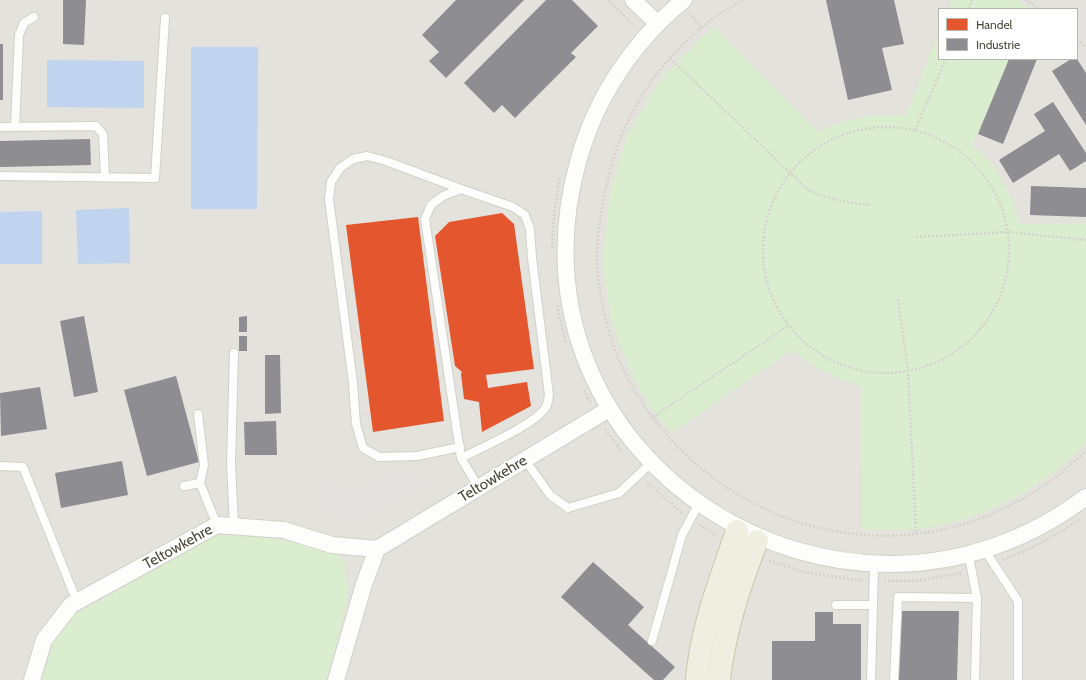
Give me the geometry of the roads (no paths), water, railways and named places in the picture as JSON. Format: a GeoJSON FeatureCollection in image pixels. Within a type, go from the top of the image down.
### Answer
{"type":"FeatureCollection","features":[{"type":"Feature","properties":{"kind":"highway"},"geometry":{"type":"LineString","coordinates":[[697,680],[703,636],[710,610],[748,535]]}},
{"type":"Feature","properties":{"kind":"highway"},"geometry":{"type":"LineString","coordinates":[[719,680],[724,643],[748,535]]}},
{"type":"Feature","properties":{"kind":"street"},"geometry":{"type":"LineString","coordinates":[[634,0],[653,19]]}},
{"type":"Feature","properties":{"kind":"street"},"geometry":{"type":"LineString","coordinates":[[684,0],[653,19],[613,80],[596,112],[580,154],[568,211],[566,255],[572,310],[603,412],[628,438],[644,469],[674,488],[694,513],[809,559],[839,564],[874,575],[923,566],[971,564],[989,558],[1040,528],[1086,496]]}},
{"type":"Feature","properties":{"kind":"street","name":"Teltowkehre"},"geometry":{"type":"LineString","coordinates":[[32,680],[44,640],[71,605],[217,525],[284,530],[332,545],[377,549],[603,412]]}},
{"type":"Feature","properties":{"kind":"street"},"geometry":{"type":"LineString","coordinates":[[336,680],[364,584],[377,549]]}},
{"type":"Feature","properties":{"kind":"lane"},"geometry":{"type":"LineString","coordinates":[[15,127],[19,35],[24,23],[34,17]]}},
{"type":"Feature","properties":{"kind":"lane"},"geometry":{"type":"LineString","coordinates":[[0,176],[155,178],[165,18]]}},
{"type":"Feature","properties":{"kind":"lane"},"geometry":{"type":"LineString","coordinates":[[0,127],[96,126],[103,134],[105,177]]}},
{"type":"Feature","properties":{"kind":"lane"},"geometry":{"type":"LineString","coordinates":[[460,447],[417,456],[379,456],[363,448],[356,424],[353,383],[330,199],[332,182],[340,168],[353,159],[368,156],[386,160],[513,207],[525,215],[530,229],[532,258],[549,395],[547,407],[538,416],[520,427],[461,458]]}},
{"type":"Feature","properties":{"kind":"lane"},"geometry":{"type":"LineString","coordinates":[[461,189],[443,196],[431,205],[425,219],[461,458],[479,488]]}},
{"type":"Feature","properties":{"kind":"lane"},"geometry":{"type":"LineString","coordinates":[[234,353],[231,463],[234,526]]}},
{"type":"Feature","properties":{"kind":"lane"},"geometry":{"type":"LineString","coordinates":[[198,414],[204,465],[200,483],[217,525]]}},
{"type":"Feature","properties":{"kind":"lane"},"geometry":{"type":"LineString","coordinates":[[525,460],[550,495],[568,508],[619,493],[644,469]]}},
{"type":"Feature","properties":{"kind":"lane"},"geometry":{"type":"LineString","coordinates":[[0,466],[24,467],[78,602]]}},
{"type":"Feature","properties":{"kind":"lane"},"geometry":{"type":"LineString","coordinates":[[184,486],[200,483]]}},
{"type":"Feature","properties":{"kind":"lane"},"geometry":{"type":"LineString","coordinates":[[652,641],[682,535],[694,513]]}},
{"type":"Feature","properties":{"kind":"lane"},"geometry":{"type":"LineString","coordinates":[[989,558],[1018,601],[1018,680]]}},
{"type":"Feature","properties":{"kind":"lane"},"geometry":{"type":"LineString","coordinates":[[971,564],[977,598],[975,680]]}},
{"type":"Feature","properties":{"kind":"lane"},"geometry":{"type":"LineString","coordinates":[[871,680],[874,575]]}},
{"type":"Feature","properties":{"kind":"lane"},"geometry":{"type":"LineString","coordinates":[[894,680],[898,597],[977,598]]}},
{"type":"Feature","properties":{"kind":"lane"},"geometry":{"type":"LineString","coordinates":[[836,605],[873,605]]}},
{"type":"Feature","properties":{"kind":"water"},"geometry":{"type":"Polygon","coordinates":[[[191,47],[258,47],[257,209],[191,209],[191,47]]]}},
{"type":"Feature","properties":{"kind":"water"},"geometry":{"type":"Polygon","coordinates":[[[47,60],[144,61],[144,108],[47,107],[47,60]]]}},
{"type":"Feature","properties":{"kind":"water"},"geometry":{"type":"Polygon","coordinates":[[[129,208],[130,263],[78,264],[76,210],[129,208]]]}},
{"type":"Feature","properties":{"kind":"water"},"geometry":{"type":"Polygon","coordinates":[[[42,211],[42,264],[0,264],[0,212],[42,211]]]}}]}
